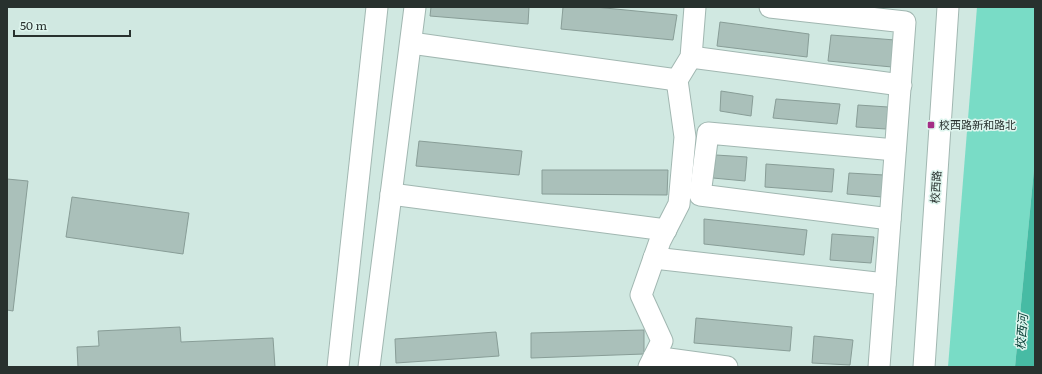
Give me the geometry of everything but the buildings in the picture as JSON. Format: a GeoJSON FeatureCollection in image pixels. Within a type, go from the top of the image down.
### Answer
{"type":"FeatureCollection","features":[{"type":"Feature","properties":{"kind":"street"},"geometry":{"type":"LineString","coordinates":[[338,367],[377,7]]}},
{"type":"Feature","properties":{"kind":"street"},"geometry":{"type":"LineString","coordinates":[[369,367],[416,7]]}},
{"type":"Feature","properties":{"kind":"street"},"geometry":{"type":"LineString","coordinates":[[695,7],[691,57],[677,80],[685,137],[679,204],[660,241],[641,295],[662,341],[652,362],[726,367]]}},
{"type":"Feature","properties":{"kind":"street"},"geometry":{"type":"LineString","coordinates":[[770,7],[905,22],[879,367]]}},
{"type":"Feature","properties":{"kind":"street","name":"校西路"},"geometry":{"type":"LineString","coordinates":[[924,367],[948,7]]}},
{"type":"Feature","properties":{"kind":"street"},"geometry":{"type":"LineString","coordinates":[[411,43],[677,80]]}},
{"type":"Feature","properties":{"kind":"street"},"geometry":{"type":"LineString","coordinates":[[691,57],[900,85]]}},
{"type":"Feature","properties":{"kind":"street"},"geometry":{"type":"LineString","coordinates":[[890,219],[700,195],[708,133],[896,150]]}},
{"type":"Feature","properties":{"kind":"street"},"geometry":{"type":"LineString","coordinates":[[391,194],[666,230]]}},
{"type":"Feature","properties":{"kind":"street"},"geometry":{"type":"LineString","coordinates":[[654,258],[885,284]]}},
{"type":"Feature","properties":{"kind":"shaded area"},"geometry":{"type":"Polygon","coordinates":[[[977,7],[1035,7],[1035,159],[1015,367],[948,367],[977,7]]]}},
{"type":"Feature","properties":{"kind":"water","name":"校西河"},"geometry":{"type":"Polygon","coordinates":[[[1035,159],[1035,367],[1015,367],[1035,159]]]}},
{"type":"Feature","properties":{"kind":"place","name":"校西路新和路北"},"geometry":{"type":"Point","coordinates":[931,125]}}]}
